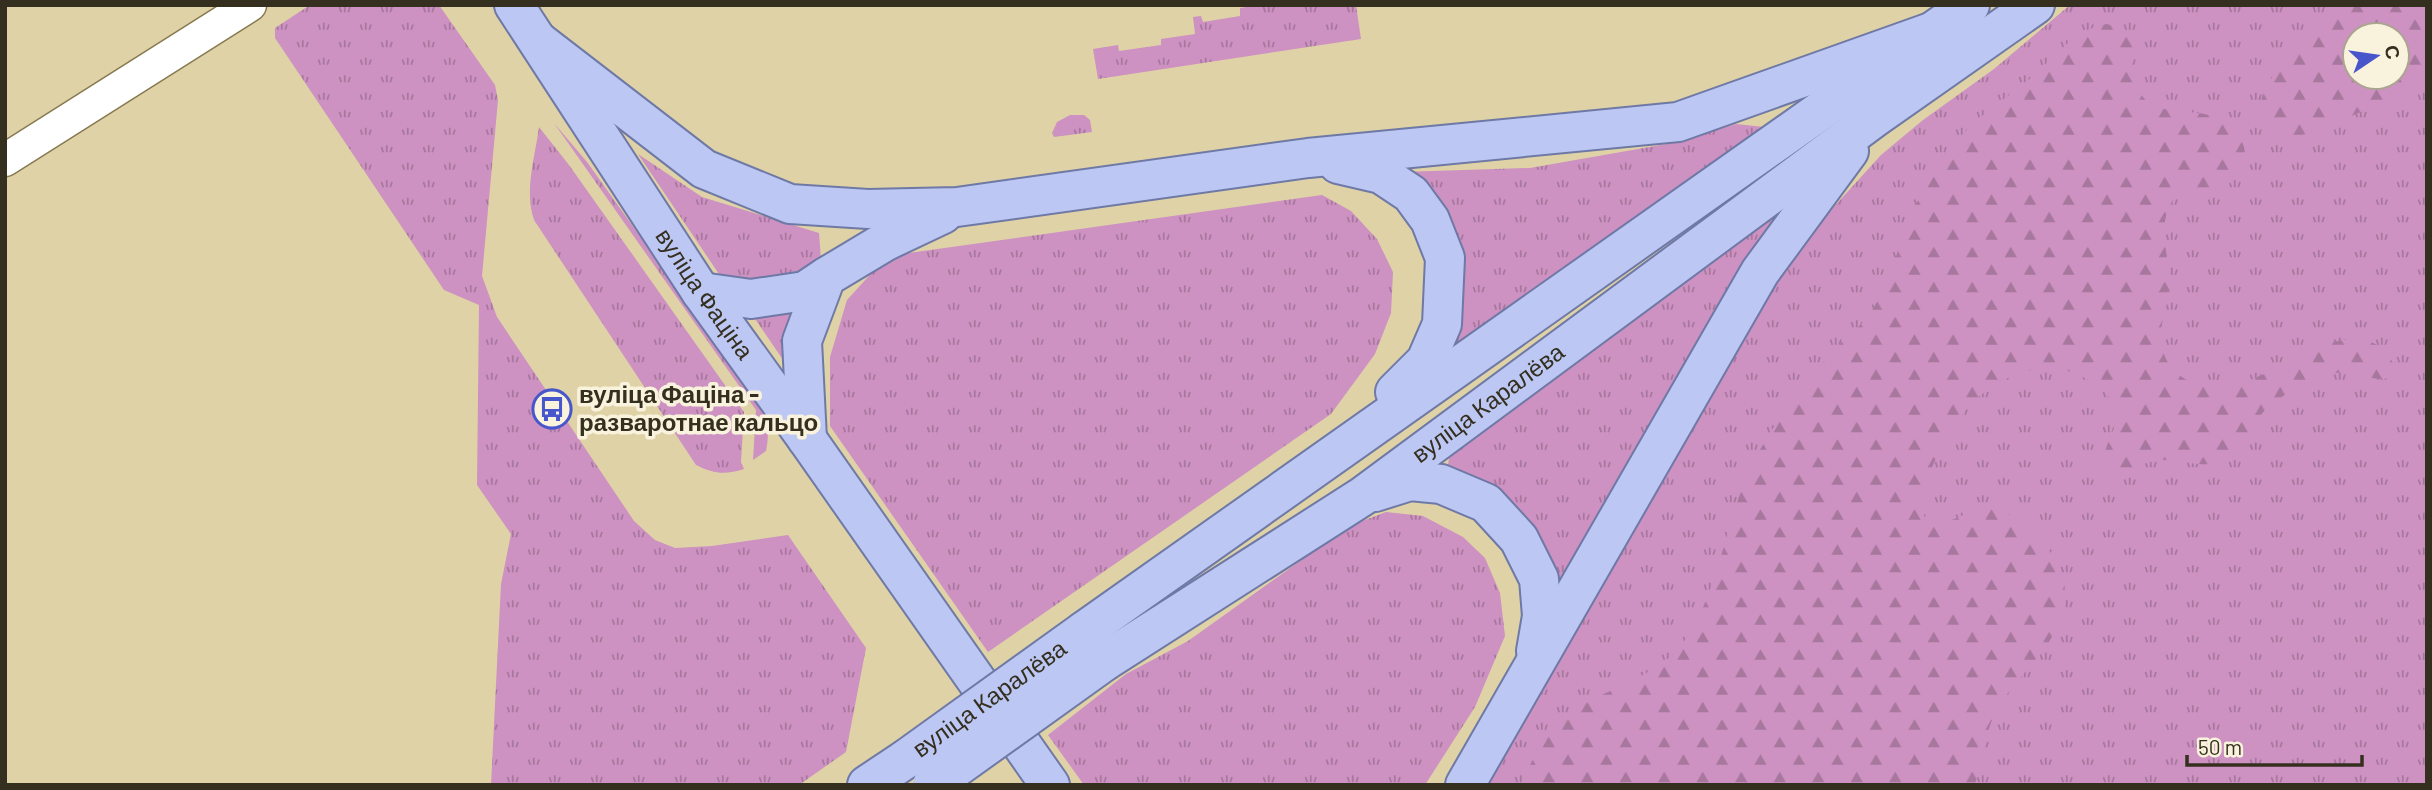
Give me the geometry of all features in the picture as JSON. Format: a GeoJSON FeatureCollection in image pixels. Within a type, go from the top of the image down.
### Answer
{"type":"FeatureCollection","features":[{"type":"Feature","properties":{"kind":"main road","name":"вуліца Фаціна"},"geometry":{"type":"LineString","coordinates":[[514,5],[701,292],[1050,785]]}},
{"type":"Feature","properties":{"kind":"main road","name":"вуліца Каралёва"},"geometry":{"type":"LineString","coordinates":[[867,785],[919,772],[1094,646],[1329,458],[1970,5]]}},
{"type":"Feature","properties":{"kind":"main road","name":"вуліца Каралёва"},"geometry":{"type":"LineString","coordinates":[[1094,646],[1363,496],[1874,118],[2035,5]]}},
{"type":"Feature","properties":{"kind":"main road"},"geometry":{"type":"LineString","coordinates":[[538,41],[704,169],[790,204],[868,209],[957,207],[1308,158],[1678,122],[1934,31]]}},
{"type":"Feature","properties":{"kind":"main road"},"geometry":{"type":"LineString","coordinates":[[1465,785],[1760,272],[1874,118]]}},
{"type":"Feature","properties":{"kind":"main road"},"geometry":{"type":"LineString","coordinates":[[1308,158],[1381,174],[1411,194],[1430,220],[1445,258],[1442,324],[1426,361],[1329,458]]}},
{"type":"Feature","properties":{"kind":"main road"},"geometry":{"type":"LineString","coordinates":[[701,292],[751,299],[805,291],[886,241],[957,207]]}},
{"type":"Feature","properties":{"kind":"main road"},"geometry":{"type":"LineString","coordinates":[[807,439],[802,341],[826,277]]}},
{"type":"Feature","properties":{"kind":"main road"},"geometry":{"type":"LineString","coordinates":[[1363,496],[1410,481],[1441,484],[1486,503],[1518,540],[1539,579],[1542,616],[1533,668]]}},
{"type":"Feature","properties":{"kind":"street"},"geometry":{"type":"LineString","coordinates":[[5,160],[250,5]]}},
{"type":"Feature","properties":{"kind":"green space"},"geometry":{"type":"Polygon","coordinates":[[[310,5],[439,5],[495,85],[498,100],[482,276],[497,317],[634,521],[655,540],[675,548],[712,546],[788,535],[866,648],[846,752],[799,785],[491,785],[501,584],[511,534],[477,485],[479,305],[444,290],[275,38],[275,28],[310,5]]]}},
{"type":"Feature","properties":{"kind":"green space"},"geometry":{"type":"Polygon","coordinates":[[[1259,5],[1356,5],[1361,39],[1098,79],[1093,49],[1118,45],[1119,51],[1161,45],[1161,39],[1195,34],[1193,17],[1201,16],[1203,22],[1240,16],[1240,8],[1259,5]]]}},
{"type":"Feature","properties":{"kind":"green space"},"geometry":{"type":"Polygon","coordinates":[[[2070,5],[2427,5],[2427,785],[1479,785],[1781,275],[1810,233],[1881,155],[1923,120],[1994,69],[2070,5]]]}},
{"type":"Feature","properties":{"kind":"green space"},"geometry":{"type":"Polygon","coordinates":[[[2353,5],[2427,5],[2427,76],[2411,90],[2411,21],[2341,21],[2341,91],[2408,91],[2306,134],[2295,136],[2275,132],[2267,125],[2261,111],[2263,94],[2288,57],[2323,24],[2353,5]]]}},
{"type":"Feature","properties":{"kind":"green space"},"geometry":{"type":"Polygon","coordinates":[[[2107,24],[2129,34],[2133,75],[2143,97],[2152,105],[2164,109],[2208,115],[2222,120],[2234,129],[2245,151],[2240,172],[2231,183],[2218,189],[2182,192],[2173,200],[2168,210],[2164,230],[2170,283],[2161,340],[2164,354],[2171,366],[2180,376],[2192,382],[2219,388],[2233,386],[2333,342],[2359,339],[2375,344],[2388,355],[2393,363],[2389,378],[2337,373],[2294,390],[2265,410],[2241,447],[2226,459],[2215,463],[2163,460],[2117,473],[2111,473],[2103,466],[2114,428],[2114,405],[2100,388],[2079,375],[2047,367],[2023,372],[1984,392],[1972,403],[1935,461],[1927,479],[1923,511],[1928,521],[1933,523],[1946,522],[1983,508],[1996,509],[2022,522],[2044,544],[2060,570],[2064,582],[2065,603],[2051,638],[2002,701],[1993,718],[1974,785],[1520,785],[1546,738],[1567,715],[1660,665],[1683,643],[1706,601],[1736,506],[1754,461],[1771,431],[1801,389],[1871,312],[1885,285],[1918,200],[1936,168],[1952,147],[1977,120],[2028,80],[2068,43],[2096,26],[2107,24]]]}},
{"type":"Feature","properties":{"kind":"green space"},"geometry":{"type":"Polygon","coordinates":[[[1070,115],[1084,115],[1090,120],[1092,132],[1054,137],[1052,133],[1057,122],[1070,115]]]}},
{"type":"Feature","properties":{"kind":"green space"},"geometry":{"type":"Polygon","coordinates":[[[554,123],[587,162],[759,403],[768,438],[766,451],[753,460],[756,410],[554,123]]]}},
{"type":"Feature","properties":{"kind":"green space"},"geometry":{"type":"Polygon","coordinates":[[[1736,124],[1764,127],[1454,352],[1461,288],[1400,172],[1530,168],[1672,143],[1736,124]]]}},
{"type":"Feature","properties":{"kind":"green space"},"geometry":{"type":"Polygon","coordinates":[[[539,127],[569,165],[744,412],[741,462],[744,469],[720,473],[696,465],[534,220],[530,186],[539,127]]]}},
{"type":"Feature","properties":{"kind":"green space"},"geometry":{"type":"Polygon","coordinates":[[[638,154],[702,197],[819,233],[821,260],[791,279],[750,285],[721,277],[638,154]]]}},
{"type":"Feature","properties":{"kind":"green space"},"geometry":{"type":"Polygon","coordinates":[[[1322,195],[1351,211],[1377,239],[1393,272],[1391,313],[1375,354],[1331,414],[988,652],[830,426],[830,357],[847,300],[887,256],[1322,195]]]}},
{"type":"Feature","properties":{"kind":"green space"},"geometry":{"type":"Polygon","coordinates":[[[1789,200],[1552,595],[1447,471],[1451,446],[1789,200]]]}},
{"type":"Feature","properties":{"kind":"green space"},"geometry":{"type":"Polygon","coordinates":[[[804,298],[792,373],[749,310],[804,298]]]}},
{"type":"Feature","properties":{"kind":"green space"},"geometry":{"type":"Polygon","coordinates":[[[1386,512],[1423,516],[1463,537],[1485,558],[1500,593],[1505,636],[1475,707],[1425,785],[1084,785],[1048,735],[1126,674],[1188,641],[1349,526],[1386,512]]]}},
{"type":"Feature","properties":{"kind":"place","name":"вуліца Фаціна - разваротнае кальцо"},"geometry":{"type":"Point","coordinates":[552,409]}}]}
